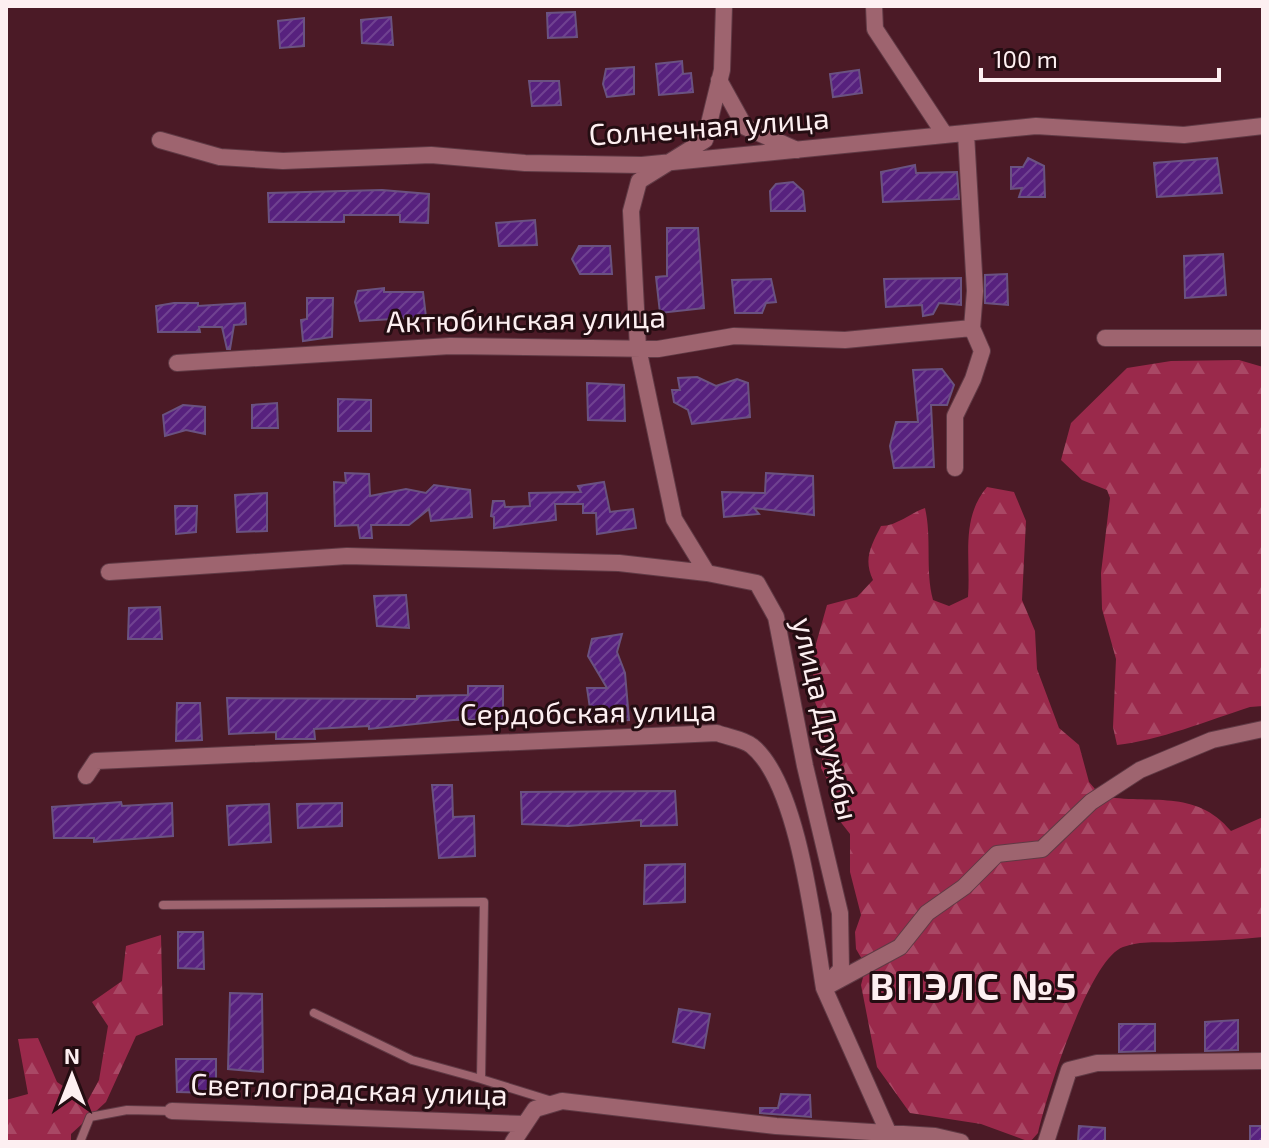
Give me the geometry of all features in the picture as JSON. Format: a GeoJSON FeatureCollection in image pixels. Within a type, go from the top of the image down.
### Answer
{"type":"FeatureCollection","features":[{"type":"Feature","properties":{"kind":"street"},"geometry":{"type":"LineString","coordinates":[[707,573],[674,519],[638,348],[631,211],[639,181],[705,140],[719,80],[724,6]]}},
{"type":"Feature","properties":{"kind":"street"},"geometry":{"type":"LineString","coordinates":[[874,6],[875,29],[945,135]]}},
{"type":"Feature","properties":{"kind":"street"},"geometry":{"type":"LineString","coordinates":[[719,80],[745,127],[799,151]]}},
{"type":"Feature","properties":{"kind":"street","name":"Солнечная улица"},"geometry":{"type":"LineString","coordinates":[[160,140],[220,157],[283,161],[431,155],[525,163],[668,164],[1036,126],[1184,135],[1263,126]]}},
{"type":"Feature","properties":{"kind":"street"},"geometry":{"type":"LineString","coordinates":[[955,468],[955,416],[973,379],[982,351],[972,328],[975,291],[966,134]]}},
{"type":"Feature","properties":{"kind":"street","name":"Актюбинская улица"},"geometry":{"type":"LineString","coordinates":[[177,363],[450,346],[658,349],[734,336],[845,340],[972,328]]}},
{"type":"Feature","properties":{"kind":"street"},"geometry":{"type":"LineString","coordinates":[[1105,338],[1263,338]]}},
{"type":"Feature","properties":{"kind":"street","name":"улица Дружбы"},"geometry":{"type":"LineString","coordinates":[[109,572],[347,556],[619,563],[707,573],[757,583],[776,617],[805,766],[840,913],[841,969],[824,988]]}},
{"type":"Feature","properties":{"kind":"street"},"geometry":{"type":"LineString","coordinates":[[889,1134],[824,988],[900,947],[927,913],[964,887],[997,854],[1042,849],[1091,802],[1140,770],[1212,740],[1263,729]]}},
{"type":"Feature","properties":{"kind":"street","name":"Сердобская улица"},"geometry":{"type":"LineString","coordinates":[[86,776],[96,761],[717,733],[752,746],[773,778],[800,844],[824,988]]}},
{"type":"Feature","properties":{"kind":"street"},"geometry":{"type":"LineString","coordinates":[[1046,1142],[1069,1070],[1097,1063],[1263,1061]]}},
{"type":"Feature","properties":{"kind":"street"},"geometry":{"type":"LineString","coordinates":[[513,1142],[535,1109],[556,1103],[776,1126],[935,1136],[961,1142]]}},
{"type":"Feature","properties":{"kind":"street","name":"Светлоградская улица"},"geometry":{"type":"LineString","coordinates":[[172,1111],[524,1124]]}},
{"type":"Feature","properties":{"kind":"lane"},"geometry":{"type":"LineString","coordinates":[[163,905],[484,902],[481,1079]]}},
{"type":"Feature","properties":{"kind":"lane"},"geometry":{"type":"LineString","coordinates":[[314,1013],[412,1060],[556,1103]]}},
{"type":"Feature","properties":{"kind":"lane"},"geometry":{"type":"LineString","coordinates":[[80,1142],[90,1117],[127,1110],[172,1111]]}},
{"type":"Feature","properties":{"kind":"green space"},"geometry":{"type":"Polygon","coordinates":[[[1239,360],[1263,367],[1263,706],[1250,707],[1166,735],[1117,745],[1113,727],[1116,659],[1102,609],[1101,573],[1110,498],[1107,490],[1082,480],[1061,460],[1071,423],[1127,368],[1171,361],[1239,360]]]}},
{"type":"Feature","properties":{"kind":"green space"},"geometry":{"type":"Polygon","coordinates":[[[987,487],[1014,492],[1026,521],[1022,600],[1035,631],[1037,669],[1059,728],[1079,745],[1089,782],[1101,796],[1187,803],[1203,809],[1231,831],[1263,817],[1263,937],[1137,943],[1123,947],[1110,957],[1083,1002],[1059,1061],[1038,1133],[1030,1142],[981,1124],[910,1113],[877,1067],[861,985],[866,966],[856,949],[855,932],[861,915],[850,872],[850,834],[832,811],[832,789],[821,768],[824,743],[821,717],[815,702],[812,658],[827,605],[857,597],[873,580],[868,559],[881,526],[893,524],[925,508],[933,600],[949,606],[968,597],[970,526],[973,512],[987,487]]]}},
{"type":"Feature","properties":{"kind":"green space"},"geometry":{"type":"Polygon","coordinates":[[[161,935],[163,1025],[136,1036],[106,1102],[71,1134],[71,1142],[6,1142],[6,1100],[28,1094],[18,1039],[38,1038],[57,1082],[87,1102],[99,1080],[108,1026],[92,1002],[122,981],[126,946],[161,935]]]}},
{"type":"Feature","properties":{"kind":"building"},"geometry":{"type":"Polygon","coordinates":[[[575,12],[577,37],[548,38],[547,13],[575,12]]]}},
{"type":"Feature","properties":{"kind":"building"},"geometry":{"type":"Polygon","coordinates":[[[391,17],[393,45],[362,43],[361,20],[391,17]]]}},
{"type":"Feature","properties":{"kind":"building"},"geometry":{"type":"Polygon","coordinates":[[[304,18],[304,46],[280,48],[278,21],[304,18]]]}},
{"type":"Feature","properties":{"kind":"building"},"geometry":{"type":"Polygon","coordinates":[[[682,61],[683,74],[691,73],[693,92],[659,95],[656,64],[682,61]]]}},
{"type":"Feature","properties":{"kind":"building"},"geometry":{"type":"Polygon","coordinates":[[[634,67],[634,94],[607,97],[603,84],[606,69],[634,67]]]}},
{"type":"Feature","properties":{"kind":"building"},"geometry":{"type":"Polygon","coordinates":[[[859,70],[862,93],[833,97],[830,74],[859,70]]]}},
{"type":"Feature","properties":{"kind":"building"},"geometry":{"type":"Polygon","coordinates":[[[529,81],[559,81],[561,105],[532,106],[529,81]]]}},
{"type":"Feature","properties":{"kind":"building"},"geometry":{"type":"Polygon","coordinates":[[[1028,158],[1044,166],[1045,197],[1019,197],[1022,188],[1011,189],[1011,167],[1023,167],[1028,158]]]}},
{"type":"Feature","properties":{"kind":"building"},"geometry":{"type":"Polygon","coordinates":[[[1217,158],[1222,193],[1157,197],[1154,163],[1217,158]]]}},
{"type":"Feature","properties":{"kind":"building"},"geometry":{"type":"Polygon","coordinates":[[[915,165],[916,173],[957,172],[959,199],[883,202],[881,172],[915,165]]]}},
{"type":"Feature","properties":{"kind":"building"},"geometry":{"type":"Polygon","coordinates":[[[793,182],[803,191],[805,211],[771,211],[770,191],[776,184],[793,182]]]}},
{"type":"Feature","properties":{"kind":"building"},"geometry":{"type":"Polygon","coordinates":[[[382,190],[429,194],[428,223],[400,222],[400,215],[344,215],[344,222],[269,222],[268,193],[382,190]]]}},
{"type":"Feature","properties":{"kind":"building"},"geometry":{"type":"Polygon","coordinates":[[[535,220],[537,245],[499,246],[496,223],[535,220]]]}},
{"type":"Feature","properties":{"kind":"building"},"geometry":{"type":"Polygon","coordinates":[[[667,228],[698,228],[704,308],[660,313],[656,277],[667,276],[667,228]]]}},
{"type":"Feature","properties":{"kind":"building"},"geometry":{"type":"Polygon","coordinates":[[[579,246],[610,246],[612,274],[580,274],[572,259],[579,246]]]}},
{"type":"Feature","properties":{"kind":"building"},"geometry":{"type":"Polygon","coordinates":[[[1223,254],[1226,295],[1185,298],[1184,256],[1223,254]]]}},
{"type":"Feature","properties":{"kind":"building"},"geometry":{"type":"Polygon","coordinates":[[[1007,274],[1008,305],[985,303],[985,275],[1007,274]]]}},
{"type":"Feature","properties":{"kind":"building"},"geometry":{"type":"Polygon","coordinates":[[[961,278],[961,305],[939,303],[933,314],[923,316],[922,305],[886,307],[884,279],[961,278]]]}},
{"type":"Feature","properties":{"kind":"building"},"geometry":{"type":"Polygon","coordinates":[[[771,279],[776,302],[766,303],[762,313],[735,313],[732,280],[771,279]]]}},
{"type":"Feature","properties":{"kind":"building"},"geometry":{"type":"Polygon","coordinates":[[[384,288],[384,292],[423,292],[426,317],[360,321],[355,302],[358,291],[384,288]]]}},
{"type":"Feature","properties":{"kind":"building"},"geometry":{"type":"Polygon","coordinates":[[[307,298],[333,298],[332,337],[303,341],[301,320],[307,319],[307,298]]]}},
{"type":"Feature","properties":{"kind":"building"},"geometry":{"type":"Polygon","coordinates":[[[198,303],[198,306],[245,303],[246,324],[234,325],[230,349],[227,349],[222,327],[199,327],[200,332],[158,332],[156,306],[198,303]]]}},
{"type":"Feature","properties":{"kind":"building"},"geometry":{"type":"Polygon","coordinates":[[[942,369],[954,385],[947,405],[931,405],[934,467],[894,468],[890,446],[896,422],[918,422],[913,370],[942,369]]]}},
{"type":"Feature","properties":{"kind":"building"},"geometry":{"type":"Polygon","coordinates":[[[697,377],[716,386],[737,379],[748,383],[750,417],[692,424],[688,410],[674,402],[672,390],[680,390],[678,378],[697,377]]]}},
{"type":"Feature","properties":{"kind":"building"},"geometry":{"type":"Polygon","coordinates":[[[587,383],[624,385],[625,421],[588,420],[587,383]]]}},
{"type":"Feature","properties":{"kind":"building"},"geometry":{"type":"Polygon","coordinates":[[[338,399],[371,400],[371,431],[338,431],[338,399]]]}},
{"type":"Feature","properties":{"kind":"building"},"geometry":{"type":"Polygon","coordinates":[[[277,403],[278,428],[252,428],[252,405],[277,403]]]}},
{"type":"Feature","properties":{"kind":"building"},"geometry":{"type":"Polygon","coordinates":[[[183,405],[205,407],[205,434],[186,430],[165,436],[163,415],[183,405]]]}},
{"type":"Feature","properties":{"kind":"building"},"geometry":{"type":"Polygon","coordinates":[[[345,473],[369,474],[370,496],[406,489],[426,493],[434,485],[470,490],[472,517],[431,521],[429,509],[409,525],[371,525],[372,538],[360,538],[358,525],[335,526],[334,482],[346,483],[345,473]]]}},
{"type":"Feature","properties":{"kind":"building"},"geometry":{"type":"Polygon","coordinates":[[[766,473],[813,476],[814,515],[754,508],[759,514],[724,517],[722,492],[765,493],[766,473]]]}},
{"type":"Feature","properties":{"kind":"building"},"geometry":{"type":"Polygon","coordinates":[[[604,482],[610,512],[633,509],[636,528],[597,534],[596,513],[583,513],[583,504],[555,504],[556,520],[494,528],[494,517],[491,516],[493,501],[504,501],[505,507],[530,506],[529,493],[581,492],[578,486],[604,482]]]}},
{"type":"Feature","properties":{"kind":"building"},"geometry":{"type":"Polygon","coordinates":[[[267,493],[267,531],[237,532],[235,495],[267,493]]]}},
{"type":"Feature","properties":{"kind":"building"},"geometry":{"type":"Polygon","coordinates":[[[175,506],[197,506],[196,532],[176,534],[175,506]]]}},
{"type":"Feature","properties":{"kind":"building"},"geometry":{"type":"Polygon","coordinates":[[[406,595],[409,628],[377,626],[374,596],[406,595]]]}},
{"type":"Feature","properties":{"kind":"building"},"geometry":{"type":"Polygon","coordinates":[[[160,607],[162,639],[128,639],[129,608],[160,607]]]}},
{"type":"Feature","properties":{"kind":"building"},"geometry":{"type":"Polygon","coordinates":[[[622,634],[617,652],[625,673],[629,720],[592,722],[587,688],[607,688],[588,656],[592,639],[622,634]]]}},
{"type":"Feature","properties":{"kind":"building"},"geometry":{"type":"Polygon","coordinates":[[[468,686],[503,686],[503,719],[453,720],[369,729],[369,726],[314,729],[315,739],[276,739],[276,732],[229,734],[227,698],[417,699],[417,696],[468,695],[468,686]]]}},
{"type":"Feature","properties":{"kind":"building"},"geometry":{"type":"Polygon","coordinates":[[[177,703],[200,703],[202,740],[176,741],[177,703]]]}},
{"type":"Feature","properties":{"kind":"building"},"geometry":{"type":"Polygon","coordinates":[[[432,785],[452,785],[453,817],[474,816],[475,856],[439,858],[432,785]]]}},
{"type":"Feature","properties":{"kind":"building"},"geometry":{"type":"Polygon","coordinates":[[[675,791],[677,825],[641,826],[641,820],[568,826],[522,824],[521,792],[675,791]]]}},
{"type":"Feature","properties":{"kind":"building"},"geometry":{"type":"Polygon","coordinates":[[[121,802],[122,806],[172,803],[173,836],[94,842],[94,838],[54,838],[52,807],[121,802]]]}},
{"type":"Feature","properties":{"kind":"building"},"geometry":{"type":"Polygon","coordinates":[[[342,803],[342,826],[298,828],[297,804],[342,803]]]}},
{"type":"Feature","properties":{"kind":"building"},"geometry":{"type":"Polygon","coordinates":[[[269,804],[271,842],[229,845],[227,806],[269,804]]]}},
{"type":"Feature","properties":{"kind":"building"},"geometry":{"type":"Polygon","coordinates":[[[685,864],[685,902],[644,904],[645,865],[685,864]]]}},
{"type":"Feature","properties":{"kind":"building"},"geometry":{"type":"Polygon","coordinates":[[[178,932],[203,932],[204,969],[178,968],[178,932]]]}},
{"type":"Feature","properties":{"kind":"building"},"geometry":{"type":"Polygon","coordinates":[[[230,993],[262,994],[263,1072],[228,1069],[230,993]]]}},
{"type":"Feature","properties":{"kind":"building"},"geometry":{"type":"Polygon","coordinates":[[[679,1009],[710,1014],[704,1048],[673,1042],[679,1009]]]}},
{"type":"Feature","properties":{"kind":"building"},"geometry":{"type":"Polygon","coordinates":[[[1238,1020],[1238,1050],[1205,1051],[1205,1022],[1238,1020]]]}},
{"type":"Feature","properties":{"kind":"building"},"geometry":{"type":"Polygon","coordinates":[[[1119,1024],[1155,1024],[1155,1051],[1119,1052],[1119,1024]]]}},
{"type":"Feature","properties":{"kind":"building"},"geometry":{"type":"Polygon","coordinates":[[[176,1059],[216,1059],[216,1093],[177,1092],[176,1059]]]}},
{"type":"Feature","properties":{"kind":"building"},"geometry":{"type":"Polygon","coordinates":[[[781,1094],[810,1095],[811,1117],[760,1113],[760,1108],[778,1108],[781,1094]]]}},
{"type":"Feature","properties":{"kind":"building"},"geometry":{"type":"Polygon","coordinates":[[[1079,1126],[1105,1128],[1105,1142],[1078,1142],[1079,1126]]]}},
{"type":"Feature","properties":{"kind":"building"},"geometry":{"type":"Polygon","coordinates":[[[1250,1126],[1263,1126],[1263,1142],[1250,1142],[1250,1126]]]}},
{"type":"Feature","properties":{"kind":"district","name":"ВПЭЛС №5"},"geometry":{"type":"Point","coordinates":[974,987]}}]}
